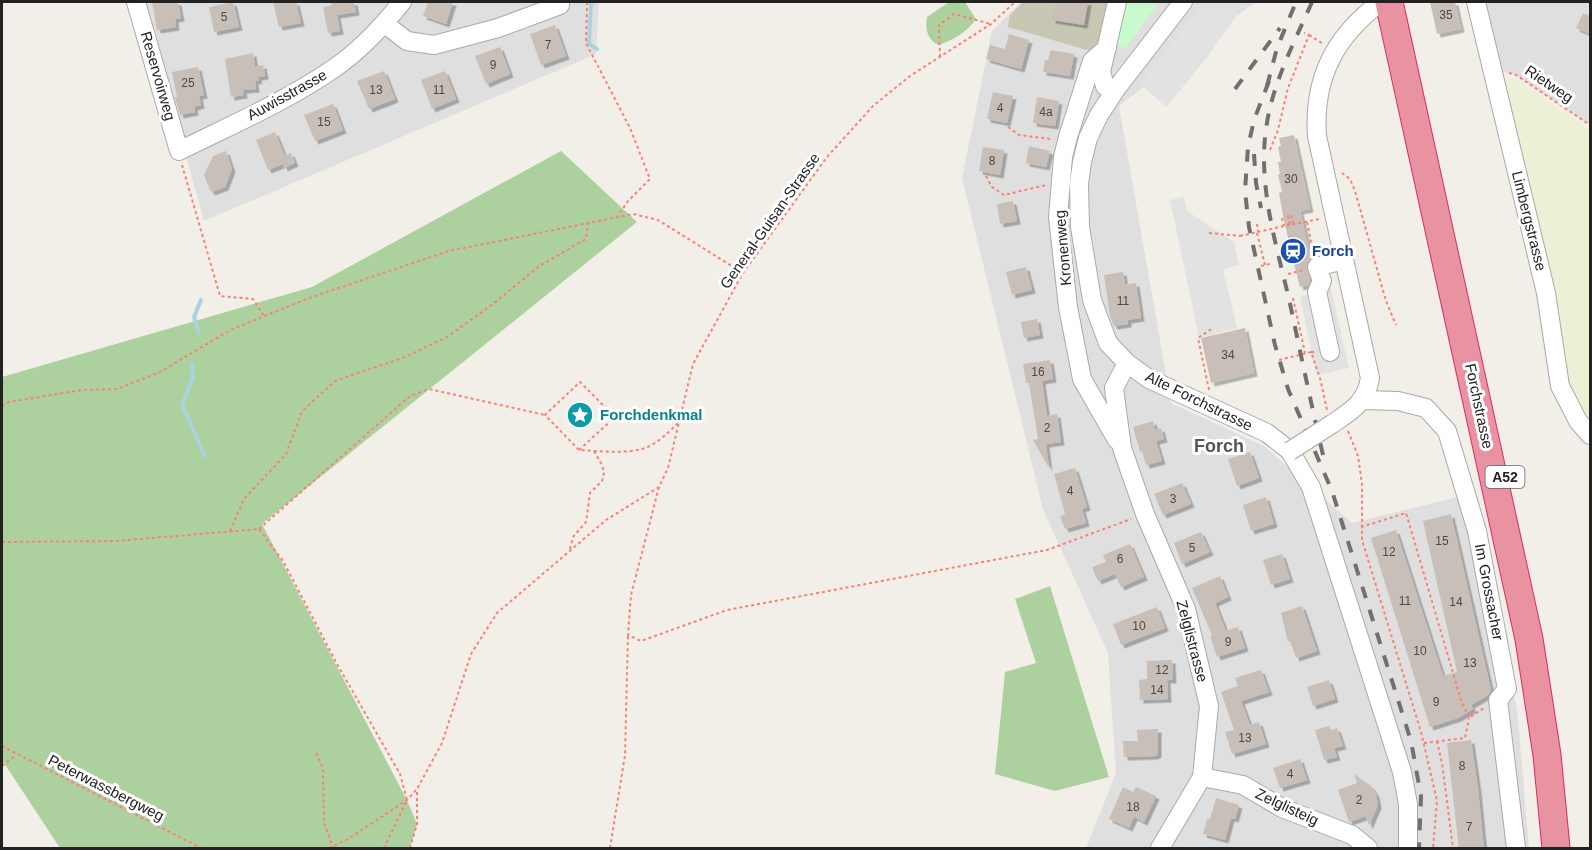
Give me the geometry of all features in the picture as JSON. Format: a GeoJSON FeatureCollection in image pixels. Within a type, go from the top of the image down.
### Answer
{"type":"FeatureCollection","features":[{"type":"Feature","properties":{"kind":"highway","name":"Forchstrasse"},"geometry":{"type":"LineString","coordinates":[[1390,3],[1520,596],[1542,719],[1556,849]]}},
{"type":"Feature","properties":{"kind":"highway","name":"Forchstrasse"},"geometry":{"type":"LineString","coordinates":[[1390,3],[1520,544],[1539,640],[1556,750],[1566,849]]}},
{"type":"Feature","properties":{"kind":"street","name":"Reservoirweg"},"geometry":{"type":"LineString","coordinates":[[136,2],[180,158]]}},
{"type":"Feature","properties":{"kind":"street","name":"Auwisstrasse"},"geometry":{"type":"LineString","coordinates":[[180,158],[312,82],[342,62],[385,24],[402,2]]}},
{"type":"Feature","properties":{"kind":"street","name":"Kronenweg"},"geometry":{"type":"LineString","coordinates":[[1116,89],[1105,87],[1101,72],[1117,2]]}},
{"type":"Feature","properties":{"kind":"street","name":"Alte Forchstrasse"},"geometry":{"type":"LineString","coordinates":[[1183,2],[1116,89],[1099,115],[1088,138],[1079,184],[1080,216],[1092,300],[1108,344],[1127,363],[1149,379],[1267,433],[1290,452],[1314,496],[1402,772],[1408,804],[1408,849]]}},
{"type":"Feature","properties":{"kind":"street","name":"Limbergstrasse"},"geometry":{"type":"LineString","coordinates":[[1476,2],[1546,293],[1560,386],[1578,421],[1590,435]]}},
{"type":"Feature","properties":{"kind":"street"},"geometry":{"type":"LineString","coordinates":[[1290,452],[1359,406],[1368,388],[1368,368],[1324,170],[1315,113],[1327,66],[1346,35],[1360,17],[1390,3]]}},
{"type":"Feature","properties":{"kind":"street"},"geometry":{"type":"LineString","coordinates":[[385,24],[407,40],[434,45],[498,28],[560,5]]}},
{"type":"Feature","properties":{"kind":"street","name":"Kronenweg"},"geometry":{"type":"LineString","coordinates":[[1107,48],[1092,61],[1068,137],[1063,157],[1058,217],[1068,307],[1082,379],[1122,448]]}},
{"type":"Feature","properties":{"kind":"street"},"geometry":{"type":"LineString","coordinates":[[1330,352],[1317,292],[1322,281],[1317,267],[1343,260]]}},
{"type":"Feature","properties":{"kind":"street","name":"Zelglistrasse"},"geometry":{"type":"LineString","coordinates":[[1127,363],[1114,388],[1122,448],[1145,514],[1186,609],[1209,706],[1202,777],[1160,849]]}},
{"type":"Feature","properties":{"kind":"street","name":"Im Grossacher"},"geometry":{"type":"LineString","coordinates":[[1363,400],[1398,401],[1426,408],[1447,431],[1480,542],[1507,689],[1498,700],[1516,849]]}},
{"type":"Feature","properties":{"kind":"street","name":"Zelglisteig"},"geometry":{"type":"LineString","coordinates":[[1202,777],[1243,785],[1282,808],[1352,835],[1368,849]]}},
{"type":"Feature","properties":{"kind":"path"},"geometry":{"type":"LineString","coordinates":[[587,2],[586,43],[630,128],[650,179],[628,201],[617,217]]}},
{"type":"Feature","properties":{"kind":"path","name":"General-Guisan-Strasse"},"geometry":{"type":"LineString","coordinates":[[610,849],[625,755],[631,595],[659,487],[668,468],[693,364],[743,273],[827,157],[873,106],[910,76],[991,24],[1015,2]]}},
{"type":"Feature","properties":{"kind":"path"},"geometry":{"type":"LineString","coordinates":[[940,57],[939,25],[954,14],[991,24]]}},
{"type":"Feature","properties":{"kind":"path"},"geometry":{"type":"LineString","coordinates":[[1304,33],[1327,45]]}},
{"type":"Feature","properties":{"kind":"path"},"geometry":{"type":"LineString","coordinates":[[1270,150],[1278,130],[1287,88],[1309,35]]}},
{"type":"Feature","properties":{"kind":"path","name":"Rietweg"},"geometry":{"type":"LineString","coordinates":[[1492,69],[1516,75],[1590,125]]}},
{"type":"Feature","properties":{"kind":"path"},"geometry":{"type":"LineString","coordinates":[[1008,127],[1019,135],[1049,139],[1068,137]]}},
{"type":"Feature","properties":{"kind":"path"},"geometry":{"type":"LineString","coordinates":[[180,158],[207,258],[220,296],[253,299],[264,315]]}},
{"type":"Feature","properties":{"kind":"path"},"geometry":{"type":"LineString","coordinates":[[1324,170],[1340,172],[1350,179],[1353,185],[1386,301],[1396,325]]}},
{"type":"Feature","properties":{"kind":"path"},"geometry":{"type":"LineString","coordinates":[[986,176],[992,187],[1004,195],[1060,183]]}},
{"type":"Feature","properties":{"kind":"path"},"geometry":{"type":"LineString","coordinates":[[2,406],[9,402],[82,390],[117,389],[160,372],[230,330],[309,298],[449,252],[633,214],[658,220],[743,273]]}},
{"type":"Feature","properties":{"kind":"path"},"geometry":{"type":"LineString","coordinates":[[1209,233],[1240,236],[1258,233],[1284,226],[1293,224],[1291,215],[1288,216],[1290,225],[1312,221]]}},
{"type":"Feature","properties":{"kind":"path"},"geometry":{"type":"LineString","coordinates":[[1282,218],[1284,226]]}},
{"type":"Feature","properties":{"kind":"path"},"geometry":{"type":"LineString","coordinates":[[230,531],[244,499],[286,454],[302,411],[335,381],[405,357],[447,337],[493,304],[538,267],[586,239],[588,223]]}},
{"type":"Feature","properties":{"kind":"path"},"geometry":{"type":"LineString","coordinates":[[1257,224],[1263,265],[1270,264]]}},
{"type":"Feature","properties":{"kind":"path"},"geometry":{"type":"LineString","coordinates":[[1293,298],[1305,353]]}},
{"type":"Feature","properties":{"kind":"path"},"geometry":{"type":"LineString","coordinates":[[1206,404],[1209,388],[1198,338],[1213,328]]}},
{"type":"Feature","properties":{"kind":"path"},"geometry":{"type":"LineString","coordinates":[[1280,360],[1311,352]]}},
{"type":"Feature","properties":{"kind":"path"},"geometry":{"type":"LineString","coordinates":[[1320,378],[1325,405]]}},
{"type":"Feature","properties":{"kind":"path"},"geometry":{"type":"LineString","coordinates":[[545,414],[580,382],[615,417],[579,450]]}},
{"type":"Feature","properties":{"kind":"path"},"geometry":{"type":"LineString","coordinates":[[2,542],[116,541],[259,529],[410,396],[429,389],[545,414],[579,450],[643,449],[663,438],[679,422]]}},
{"type":"Feature","properties":{"kind":"path"},"geometry":{"type":"LineString","coordinates":[[1336,421],[1358,456],[1362,484],[1362,540],[1424,743],[1437,801],[1433,849]]}},
{"type":"Feature","properties":{"kind":"path"},"geometry":{"type":"LineString","coordinates":[[570,549],[573,537],[586,522],[590,493],[602,481],[604,473],[594,451]]}},
{"type":"Feature","properties":{"kind":"path"},"geometry":{"type":"LineString","coordinates":[[316,753],[323,768],[324,823],[331,848],[407,800],[417,789],[442,743],[471,654],[498,613],[606,520],[659,487]]}},
{"type":"Feature","properties":{"kind":"path"},"geometry":{"type":"LineString","coordinates":[[1361,527],[1406,513],[1461,700],[1469,718],[1465,738],[1424,743]]}},
{"type":"Feature","properties":{"kind":"path"},"geometry":{"type":"LineString","coordinates":[[628,635],[641,641],[727,610],[1047,550],[1145,514]]}},
{"type":"Feature","properties":{"kind":"path"},"geometry":{"type":"LineString","coordinates":[[259,529],[283,561],[337,664],[400,774],[407,800],[384,849]]}},
{"type":"Feature","properties":{"kind":"path"},"geometry":{"type":"LineString","coordinates":[[1469,718],[1498,700]]}},
{"type":"Feature","properties":{"kind":"path"},"geometry":{"type":"LineString","coordinates":[[1437,741],[1453,849]]}},
{"type":"Feature","properties":{"kind":"path","name":"Peterwassbergweg"},"geometry":{"type":"LineString","coordinates":[[2,746],[201,849]]}},
{"type":"Feature","properties":{"kind":"path"},"geometry":{"type":"LineString","coordinates":[[2,766],[17,754]]}},
{"type":"Feature","properties":{"kind":"path"},"geometry":{"type":"LineString","coordinates":[[410,849],[417,824],[417,789]]}},
{"type":"Feature","properties":{"kind":"path"},"geometry":{"type":"LineString","coordinates":[[1437,801],[1447,801]]}},
{"type":"Feature","properties":{"kind":"shaded area"},"geometry":{"type":"Polygon","coordinates":[[[143,2],[599,2],[596,54],[204,221],[143,2]]]}},
{"type":"Feature","properties":{"kind":"shaded area"},"geometry":{"type":"Polygon","coordinates":[[[1021,2],[1255,2],[1119,106],[1171,403],[1264,446],[1352,523],[1462,496],[1517,708],[1529,848],[1086,848],[1116,773],[1108,653],[1043,509],[962,178],[992,31],[1021,2]]]}},
{"type":"Feature","properties":{"kind":"shaded area"},"geometry":{"type":"Polygon","coordinates":[[[1023,2],[1112,2],[1102,38],[1090,51],[1008,27],[1010,15],[1023,2]]]}},
{"type":"Feature","properties":{"kind":"shaded area"},"geometry":{"type":"Polygon","coordinates":[[[1205,2],[1240,2],[1243,6],[1205,60],[1166,107],[1141,84],[1205,2]]]}},
{"type":"Feature","properties":{"kind":"shaded area"},"geometry":{"type":"Polygon","coordinates":[[[1473,2],[1590,2],[1590,125],[1516,75],[1492,69],[1473,2]]]}},
{"type":"Feature","properties":{"kind":"shaded area"},"geometry":{"type":"Polygon","coordinates":[[[1514,77],[1590,130],[1590,426],[1567,388],[1503,83],[1514,77]]]}},
{"type":"Feature","properties":{"kind":"shaded area"},"geometry":{"type":"Polygon","coordinates":[[[1184,197],[1187,211],[1234,242],[1239,265],[1223,269],[1237,328],[1199,338],[1170,200],[1184,197]]]}},
{"type":"Feature","properties":{"kind":"shaded area"},"geometry":{"type":"Polygon","coordinates":[[[1331,289],[1349,368],[1316,375],[1300,296],[1331,289]]]}},
{"type":"Feature","properties":{"kind":"green space"},"geometry":{"type":"Polygon","coordinates":[[[949,2],[965,2],[976,19],[959,35],[938,45],[931,40],[928,33],[927,17],[949,2]]]}},
{"type":"Feature","properties":{"kind":"green space"},"geometry":{"type":"Polygon","coordinates":[[[1123,2],[1159,2],[1125,49],[1114,44],[1123,2]]]}},
{"type":"Feature","properties":{"kind":"green space"},"geometry":{"type":"Polygon","coordinates":[[[561,151],[637,222],[262,524],[407,800],[417,824],[410,848],[60,848],[2,760],[2,377],[312,287],[561,151]]]}},
{"type":"Feature","properties":{"kind":"green space"},"geometry":{"type":"Polygon","coordinates":[[[1050,586],[1109,777],[1055,791],[995,774],[1005,672],[1036,663],[1015,599],[1050,586]]]}},
{"type":"Feature","properties":{"kind":"building"},"geometry":{"type":"Polygon","coordinates":[[[152,2],[178,2],[181,18],[175,19],[176,27],[157,30],[152,2]]]}},
{"type":"Feature","properties":{"kind":"building"},"geometry":{"type":"Polygon","coordinates":[[[233,2],[239,27],[214,32],[209,7],[233,2]]]}},
{"type":"Feature","properties":{"kind":"building"},"geometry":{"type":"Polygon","coordinates":[[[273,2],[296,2],[301,23],[279,27],[273,2]]]}},
{"type":"Feature","properties":{"kind":"building"},"geometry":{"type":"Polygon","coordinates":[[[331,2],[354,2],[356,12],[337,15],[340,31],[328,33],[323,7],[332,5],[331,2]]]}},
{"type":"Feature","properties":{"kind":"building"},"geometry":{"type":"Polygon","coordinates":[[[428,2],[453,2],[446,24],[423,16],[428,2]]]}},
{"type":"Feature","properties":{"kind":"building"},"geometry":{"type":"Polygon","coordinates":[[[1055,2],[1088,2],[1084,25],[1052,20],[1055,2]]]}},
{"type":"Feature","properties":{"kind":"building"},"geometry":{"type":"Polygon","coordinates":[[[1430,2],[1455,2],[1461,29],[1437,34],[1430,2]]]}},
{"type":"Feature","properties":{"kind":"building"},"geometry":{"type":"Polygon","coordinates":[[[1583,13],[1590,16],[1590,34],[1576,28],[1583,13]]]}},
{"type":"Feature","properties":{"kind":"building"},"geometry":{"type":"Polygon","coordinates":[[[555,25],[566,56],[541,65],[530,34],[555,25]]]}},
{"type":"Feature","properties":{"kind":"building"},"geometry":{"type":"Polygon","coordinates":[[[1009,34],[1029,40],[1021,69],[986,59],[990,45],[1005,49],[1009,34]]]}},
{"type":"Feature","properties":{"kind":"building"},"geometry":{"type":"Polygon","coordinates":[[[500,47],[510,74],[486,84],[475,56],[500,47]]]}},
{"type":"Feature","properties":{"kind":"building"},"geometry":{"type":"Polygon","coordinates":[[[1051,50],[1074,54],[1070,76],[1043,72],[1045,60],[1048,60],[1051,50]]]}},
{"type":"Feature","properties":{"kind":"building"},"geometry":{"type":"Polygon","coordinates":[[[253,53],[255,67],[263,65],[265,76],[258,77],[259,80],[255,81],[256,89],[243,90],[244,95],[231,97],[225,59],[253,53]]]}},
{"type":"Feature","properties":{"kind":"building"},"geometry":{"type":"Polygon","coordinates":[[[198,67],[204,95],[199,96],[201,105],[194,107],[195,112],[180,115],[172,72],[198,67]]]}},
{"type":"Feature","properties":{"kind":"building"},"geometry":{"type":"Polygon","coordinates":[[[384,71],[395,99],[369,109],[357,81],[384,71]]]}},
{"type":"Feature","properties":{"kind":"building"},"geometry":{"type":"Polygon","coordinates":[[[445,71],[456,99],[432,109],[421,80],[445,71]]]}},
{"type":"Feature","properties":{"kind":"building"},"geometry":{"type":"Polygon","coordinates":[[[993,92],[1013,96],[1007,123],[987,119],[993,92]]]}},
{"type":"Feature","properties":{"kind":"building"},"geometry":{"type":"Polygon","coordinates":[[[1037,97],[1059,101],[1055,126],[1033,123],[1037,97]]]}},
{"type":"Feature","properties":{"kind":"building"},"geometry":{"type":"Polygon","coordinates":[[[333,104],[343,130],[315,141],[304,115],[333,104]]]}},
{"type":"Feature","properties":{"kind":"building"},"geometry":{"type":"Polygon","coordinates":[[[275,132],[285,156],[291,153],[295,163],[284,168],[283,164],[268,170],[256,140],[275,132]]]}},
{"type":"Feature","properties":{"kind":"building"},"geometry":{"type":"Polygon","coordinates":[[[1294,135],[1310,209],[1300,211],[1311,258],[1306,265],[1310,280],[1308,285],[1300,287],[1292,256],[1289,257],[1287,246],[1290,246],[1279,193],[1282,192],[1278,174],[1280,174],[1278,162],[1281,162],[1279,138],[1294,135]]]}},
{"type":"Feature","properties":{"kind":"building"},"geometry":{"type":"Polygon","coordinates":[[[1029,146],[1050,151],[1046,167],[1026,163],[1029,146]]]}},
{"type":"Feature","properties":{"kind":"building"},"geometry":{"type":"Polygon","coordinates":[[[983,147],[1004,150],[1000,175],[979,171],[983,147]]]}},
{"type":"Feature","properties":{"kind":"building"},"geometry":{"type":"Polygon","coordinates":[[[226,151],[232,169],[225,187],[211,192],[204,175],[213,156],[226,151]]]}},
{"type":"Feature","properties":{"kind":"building"},"geometry":{"type":"Polygon","coordinates":[[[1013,201],[1017,221],[1000,224],[997,204],[1013,201]]]}},
{"type":"Feature","properties":{"kind":"building"},"geometry":{"type":"Polygon","coordinates":[[[1026,267],[1032,290],[1012,295],[1006,272],[1026,267]]]}},
{"type":"Feature","properties":{"kind":"building"},"geometry":{"type":"Polygon","coordinates":[[[1123,272],[1125,285],[1136,283],[1141,318],[1128,320],[1128,324],[1114,326],[1110,316],[1104,275],[1123,272]]]}},
{"type":"Feature","properties":{"kind":"building"},"geometry":{"type":"Polygon","coordinates":[[[1037,319],[1040,335],[1024,338],[1021,322],[1037,319]]]}},
{"type":"Feature","properties":{"kind":"building"},"geometry":{"type":"Polygon","coordinates":[[[1245,328],[1254,373],[1211,383],[1201,338],[1245,328]]]}},
{"type":"Feature","properties":{"kind":"building"},"geometry":{"type":"Polygon","coordinates":[[[1050,360],[1053,379],[1042,381],[1047,416],[1057,414],[1061,442],[1046,444],[1049,468],[1033,440],[1038,439],[1029,383],[1026,383],[1023,364],[1050,360]]]}},
{"type":"Feature","properties":{"kind":"building"},"geometry":{"type":"Polygon","coordinates":[[[1153,421],[1155,430],[1161,428],[1164,439],[1156,441],[1162,461],[1146,465],[1133,427],[1153,421]]]}},
{"type":"Feature","properties":{"kind":"building"},"geometry":{"type":"Polygon","coordinates":[[[1250,452],[1259,478],[1237,486],[1228,459],[1250,452]]]}},
{"type":"Feature","properties":{"kind":"building"},"geometry":{"type":"Polygon","coordinates":[[[1075,468],[1087,507],[1082,509],[1086,523],[1065,529],[1060,516],[1065,514],[1054,474],[1075,468]]]}},
{"type":"Feature","properties":{"kind":"building"},"geometry":{"type":"Polygon","coordinates":[[[1182,483],[1191,504],[1163,515],[1154,494],[1182,483]]]}},
{"type":"Feature","properties":{"kind":"building"},"geometry":{"type":"Polygon","coordinates":[[[1266,497],[1274,524],[1251,531],[1243,505],[1266,497]]]}},
{"type":"Feature","properties":{"kind":"building"},"geometry":{"type":"Polygon","coordinates":[[[1451,514],[1491,690],[1488,695],[1471,705],[1473,709],[1458,718],[1430,727],[1371,538],[1396,530],[1443,676],[1457,672],[1423,521],[1451,514]]]}},
{"type":"Feature","properties":{"kind":"building"},"geometry":{"type":"Polygon","coordinates":[[[1201,532],[1210,552],[1182,564],[1174,543],[1201,532]]]}},
{"type":"Feature","properties":{"kind":"building"},"geometry":{"type":"Polygon","coordinates":[[[1130,544],[1144,577],[1121,587],[1115,574],[1098,581],[1092,567],[1106,562],[1103,555],[1130,544]]]}},
{"type":"Feature","properties":{"kind":"building"},"geometry":{"type":"Polygon","coordinates":[[[1282,554],[1290,579],[1271,585],[1263,560],[1282,554]]]}},
{"type":"Feature","properties":{"kind":"building"},"geometry":{"type":"Polygon","coordinates":[[[1220,576],[1228,597],[1215,603],[1226,631],[1238,627],[1245,648],[1217,657],[1210,636],[1212,635],[1192,588],[1220,576]]]}},
{"type":"Feature","properties":{"kind":"building"},"geometry":{"type":"Polygon","coordinates":[[[1302,606],[1317,651],[1296,658],[1290,641],[1288,642],[1281,613],[1302,606]]]}},
{"type":"Feature","properties":{"kind":"building"},"geometry":{"type":"Polygon","coordinates":[[[1157,607],[1165,628],[1121,645],[1113,624],[1157,607]]]}},
{"type":"Feature","properties":{"kind":"building"},"geometry":{"type":"Polygon","coordinates":[[[1172,660],[1173,680],[1167,680],[1168,699],[1140,700],[1139,680],[1147,679],[1147,661],[1172,660]]]}},
{"type":"Feature","properties":{"kind":"building"},"geometry":{"type":"Polygon","coordinates":[[[1261,670],[1269,692],[1241,701],[1250,725],[1259,722],[1266,744],[1232,754],[1225,732],[1234,730],[1221,692],[1238,686],[1235,678],[1261,670]]]}},
{"type":"Feature","properties":{"kind":"building"},"geometry":{"type":"Polygon","coordinates":[[[1329,680],[1335,699],[1313,706],[1307,687],[1329,680]]]}},
{"type":"Feature","properties":{"kind":"building"},"geometry":{"type":"Polygon","coordinates":[[[1329,726],[1331,730],[1337,728],[1343,746],[1334,748],[1337,757],[1324,760],[1315,730],[1329,726]]]}},
{"type":"Feature","properties":{"kind":"building"},"geometry":{"type":"Polygon","coordinates":[[[1158,729],[1158,754],[1124,757],[1123,741],[1138,741],[1137,730],[1158,729]]]}},
{"type":"Feature","properties":{"kind":"building"},"geometry":{"type":"Polygon","coordinates":[[[1471,740],[1484,849],[1459,849],[1447,743],[1471,740]]]}},
{"type":"Feature","properties":{"kind":"building"},"geometry":{"type":"Polygon","coordinates":[[[1300,759],[1307,780],[1280,788],[1273,768],[1300,759]]]}},
{"type":"Feature","properties":{"kind":"building"},"geometry":{"type":"Polygon","coordinates":[[[1354,774],[1371,786],[1376,794],[1378,805],[1369,826],[1366,816],[1349,822],[1338,790],[1357,783],[1354,774]]]}},
{"type":"Feature","properties":{"kind":"building"},"geometry":{"type":"Polygon","coordinates":[[[1123,787],[1133,792],[1136,787],[1156,796],[1144,822],[1134,817],[1129,828],[1109,819],[1123,787]]]}},
{"type":"Feature","properties":{"kind":"building"},"geometry":{"type":"Polygon","coordinates":[[[1216,798],[1239,805],[1235,819],[1231,818],[1225,840],[1203,834],[1216,798]]]}},
{"type":"Feature","properties":{"kind":"waterway"},"geometry":{"type":"LineString","coordinates":[[591,2],[589,44],[597,49]]}},
{"type":"Feature","properties":{"kind":"waterway"},"geometry":{"type":"LineString","coordinates":[[199,333],[194,317],[201,300]]}},
{"type":"Feature","properties":{"kind":"waterway"},"geometry":{"type":"LineString","coordinates":[[192,364],[193,377],[182,405],[205,456]]}},
{"type":"Feature","properties":{"kind":"railway"},"geometry":{"type":"LineString","coordinates":[[1267,86],[1277,48],[1296,2]]}},
{"type":"Feature","properties":{"kind":"railway"},"geometry":{"type":"LineString","coordinates":[[1312,2],[1284,64],[1273,96],[1266,129],[1264,172],[1274,236],[1323,455]]}},
{"type":"Feature","properties":{"kind":"railway"},"geometry":{"type":"LineString","coordinates":[[1235,89],[1280,28]]}},
{"type":"Feature","properties":{"kind":"railway"},"geometry":{"type":"LineString","coordinates":[[1269,81],[1254,120],[1248,147],[1245,191],[1249,227],[1275,345],[1288,389],[1332,491],[1411,741],[1421,796],[1419,848]]}},
{"type":"Feature","properties":{"kind":"railway"},"geometry":{"type":"LineString","coordinates":[[1254,154],[1261,208]]}},
{"type":"Feature","properties":{"kind":"place","name":"Forch"},"geometry":{"type":"Point","coordinates":[1293,251]}},
{"type":"Feature","properties":{"kind":"place","name":"Forchdenkmal"},"geometry":{"type":"Point","coordinates":[580,415]}},
{"type":"Feature","properties":{"kind":"district","name":"Forch"},"geometry":{"type":"Point","coordinates":[1219,446]}}]}
